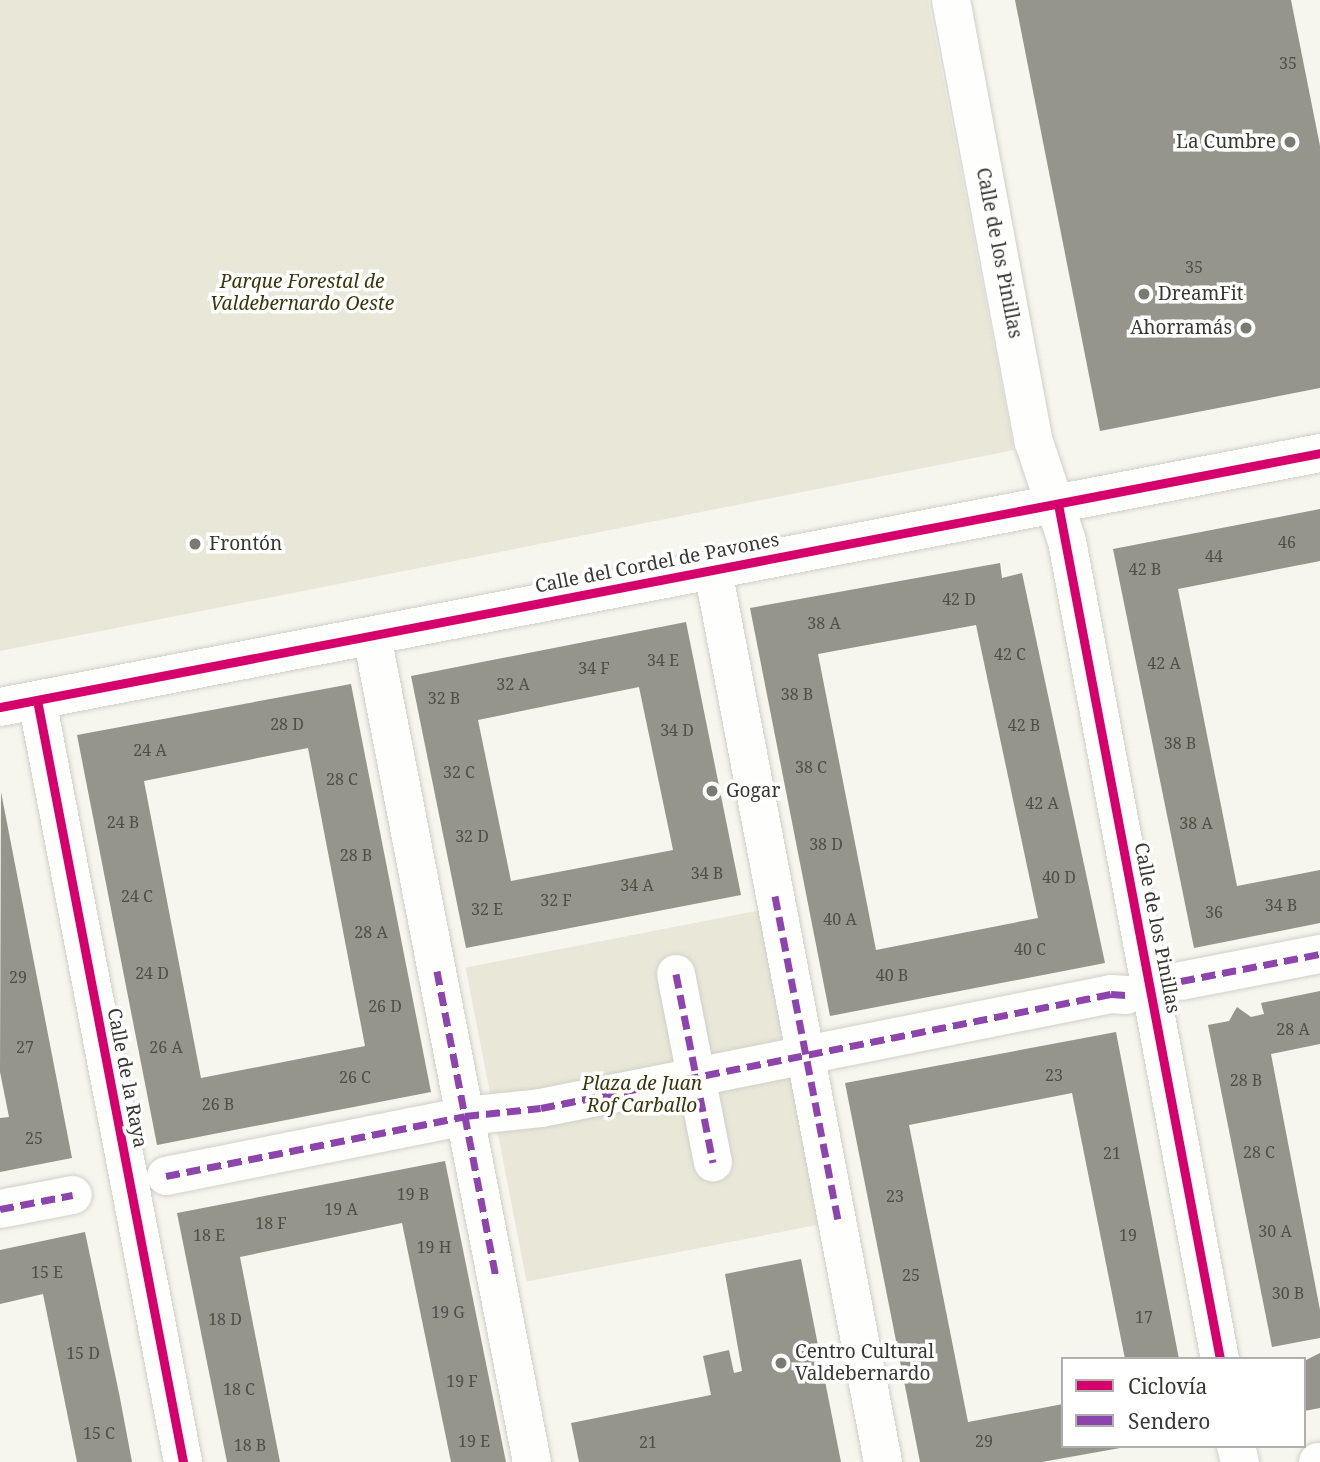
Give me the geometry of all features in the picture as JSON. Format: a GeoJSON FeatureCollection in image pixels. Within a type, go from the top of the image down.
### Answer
{"type":"FeatureCollection","features":[{"type":"Feature","properties":{"kind":"street","name":"Calle de los Pinillas"},"geometry":{"type":"LineString","coordinates":[[951,0],[1034,442],[1058,504],[1220,1357]]}},
{"type":"Feature","properties":{"kind":"street","name":"Calle de los Pinillas"},"geometry":{"type":"LineString","coordinates":[[974,0],[1059,442],[1058,504]]}},
{"type":"Feature","properties":{"kind":"street","name":"Calle del Cordel de Pavones"},"geometry":{"type":"LineString","coordinates":[[0,707],[1320,453]]}},
{"type":"Feature","properties":{"kind":"street","name":"Calle del Cordel de Pavones"},"geometry":{"type":"LineString","coordinates":[[713,570],[883,1462]]}},
{"type":"Feature","properties":{"kind":"street"},"geometry":{"type":"LineString","coordinates":[[372,636],[532,1462]]}},
{"type":"Feature","properties":{"kind":"street","name":"Calle de la Raya"},"geometry":{"type":"LineString","coordinates":[[37,700],[183,1462]]}},
{"type":"Feature","properties":{"kind":"street"},"geometry":{"type":"LineString","coordinates":[[1181,981],[1320,954]]}},
{"type":"Feature","properties":{"kind":"street"},"geometry":{"type":"LineString","coordinates":[[676,974],[694,1078],[713,1162]]}},
{"type":"Feature","properties":{"kind":"street"},"geometry":{"type":"LineString","coordinates":[[166,1176],[465,1116],[541,1108],[694,1078],[805,1052],[1111,994],[1126,995]]}},
{"type":"Feature","properties":{"kind":"street"},"geometry":{"type":"LineString","coordinates":[[0,1209],[73,1195]]}},
{"type":"Feature","properties":{"kind":"green space","name":"Parque Forestal de Valdebernardo Oeste"},"geometry":{"type":"Polygon","coordinates":[[[0,0],[928,0],[1014,450],[0,651],[0,0]]]}},
{"type":"Feature","properties":{"kind":"green space","name":"Plaza de Juan Rof Carballo"},"geometry":{"type":"Polygon","coordinates":[[[761,910],[822,1224],[527,1282],[466,967],[761,910]]]}},
{"type":"Feature","properties":{"kind":"building"},"geometry":{"type":"Polygon","coordinates":[[[1015,0],[1291,0],[1320,146],[1320,388],[1100,431],[1015,0]]]}},
{"type":"Feature","properties":{"kind":"building"},"geometry":{"type":"Polygon","coordinates":[[[1320,509],[1320,561],[1178,589],[1237,886],[1320,870],[1320,923],[1194,948],[1113,549],[1320,509]]]}},
{"type":"Feature","properties":{"kind":"building"},"geometry":{"type":"Polygon","coordinates":[[[1000,563],[1002,578],[1022,573],[1105,963],[830,1016],[750,608],[1000,563]],[[976,625],[818,654],[876,950],[1038,918],[976,625]]]}},
{"type":"Feature","properties":{"kind":"building"},"geometry":{"type":"Polygon","coordinates":[[[686,622],[741,895],[466,948],[411,676],[686,622]],[[639,687],[478,720],[511,881],[673,850],[639,687]]]}},
{"type":"Feature","properties":{"kind":"building"},"geometry":{"type":"Polygon","coordinates":[[[351,684],[431,1092],[157,1145],[77,735],[351,684]],[[308,748],[144,781],[201,1078],[365,1046],[308,748]]]}},
{"type":"Feature","properties":{"kind":"building"},"geometry":{"type":"Polygon","coordinates":[[[1,792],[72,1158],[0,1172],[0,1118],[9,1117],[0,1072],[1,792]]]}},
{"type":"Feature","properties":{"kind":"building"},"geometry":{"type":"Polygon","coordinates":[[[1320,991],[1320,1044],[1271,1054],[1320,1310],[1320,1338],[1272,1347],[1208,1025],[1229,1021],[1237,1007],[1251,1017],[1264,1014],[1261,1003],[1320,991]]]}},
{"type":"Feature","properties":{"kind":"building"},"geometry":{"type":"Polygon","coordinates":[[[1116,1032],[1179,1357],[1125,1357],[1072,1093],[909,1125],[968,1422],[1061,1404],[1061,1448],[1120,1448],[1042,1462],[920,1462],[845,1083],[1116,1032]]]}},
{"type":"Feature","properties":{"kind":"building"},"geometry":{"type":"Polygon","coordinates":[[[445,1161],[506,1462],[451,1462],[402,1223],[240,1257],[280,1462],[227,1462],[177,1213],[445,1161]]]}},
{"type":"Feature","properties":{"kind":"building"},"geometry":{"type":"Polygon","coordinates":[[[85,1232],[132,1462],[77,1462],[43,1294],[0,1304],[0,1250],[85,1232]]]}},
{"type":"Feature","properties":{"kind":"building","name":"Centro Cultural Valdebernardo"},"geometry":{"type":"Polygon","coordinates":[[[801,1259],[841,1462],[579,1462],[571,1423],[711,1395],[703,1356],[729,1350],[734,1373],[742,1371],[725,1274],[801,1259]]]}},
{"type":"Feature","properties":{"kind":"building"},"geometry":{"type":"Polygon","coordinates":[[[1320,1353],[1320,1408],[1306,1411],[1306,1360],[1320,1353]]]}},
{"type":"Feature","properties":{"kind":"marked path"},"geometry":{"type":"LineString","coordinates":[[775,896],[838,1221]]}},
{"type":"Feature","properties":{"kind":"marked path"},"geometry":{"type":"LineString","coordinates":[[1181,981],[1320,954]]}},
{"type":"Feature","properties":{"kind":"marked path"},"geometry":{"type":"LineString","coordinates":[[437,971],[496,1278]]}},
{"type":"Feature","properties":{"kind":"marked path"},"geometry":{"type":"LineString","coordinates":[[676,974],[713,1162]]}},
{"type":"Feature","properties":{"kind":"marked path"},"geometry":{"type":"LineString","coordinates":[[166,1176],[465,1116],[541,1108],[1111,994],[1126,995]]}},
{"type":"Feature","properties":{"kind":"marked path"},"geometry":{"type":"LineString","coordinates":[[0,1209],[73,1195]]}},
{"type":"Feature","properties":{"kind":"cycle path"},"geometry":{"type":"LineString","coordinates":[[0,707],[1320,453]]}},
{"type":"Feature","properties":{"kind":"cycle path"},"geometry":{"type":"LineString","coordinates":[[1058,504],[1220,1357]]}},
{"type":"Feature","properties":{"kind":"cycle path"},"geometry":{"type":"LineString","coordinates":[[37,700],[183,1462]]}},
{"type":"Feature","properties":{"kind":"place","name":"La Cumbre"},"geometry":{"type":"Point","coordinates":[1290,142]}},
{"type":"Feature","properties":{"kind":"place","name":"DreamFit"},"geometry":{"type":"Point","coordinates":[1144,294]}},
{"type":"Feature","properties":{"kind":"place","name":"Ahorramás"},"geometry":{"type":"Point","coordinates":[1246,328]}},
{"type":"Feature","properties":{"kind":"place","name":"Frontón"},"geometry":{"type":"Point","coordinates":[195,544]}},
{"type":"Feature","properties":{"kind":"place","name":"Gogar"},"geometry":{"type":"Point","coordinates":[712,791]}},
{"type":"Feature","properties":{"kind":"place","name":"Centro Cultural Valdebernardo"},"geometry":{"type":"Point","coordinates":[781,1363]}}]}
